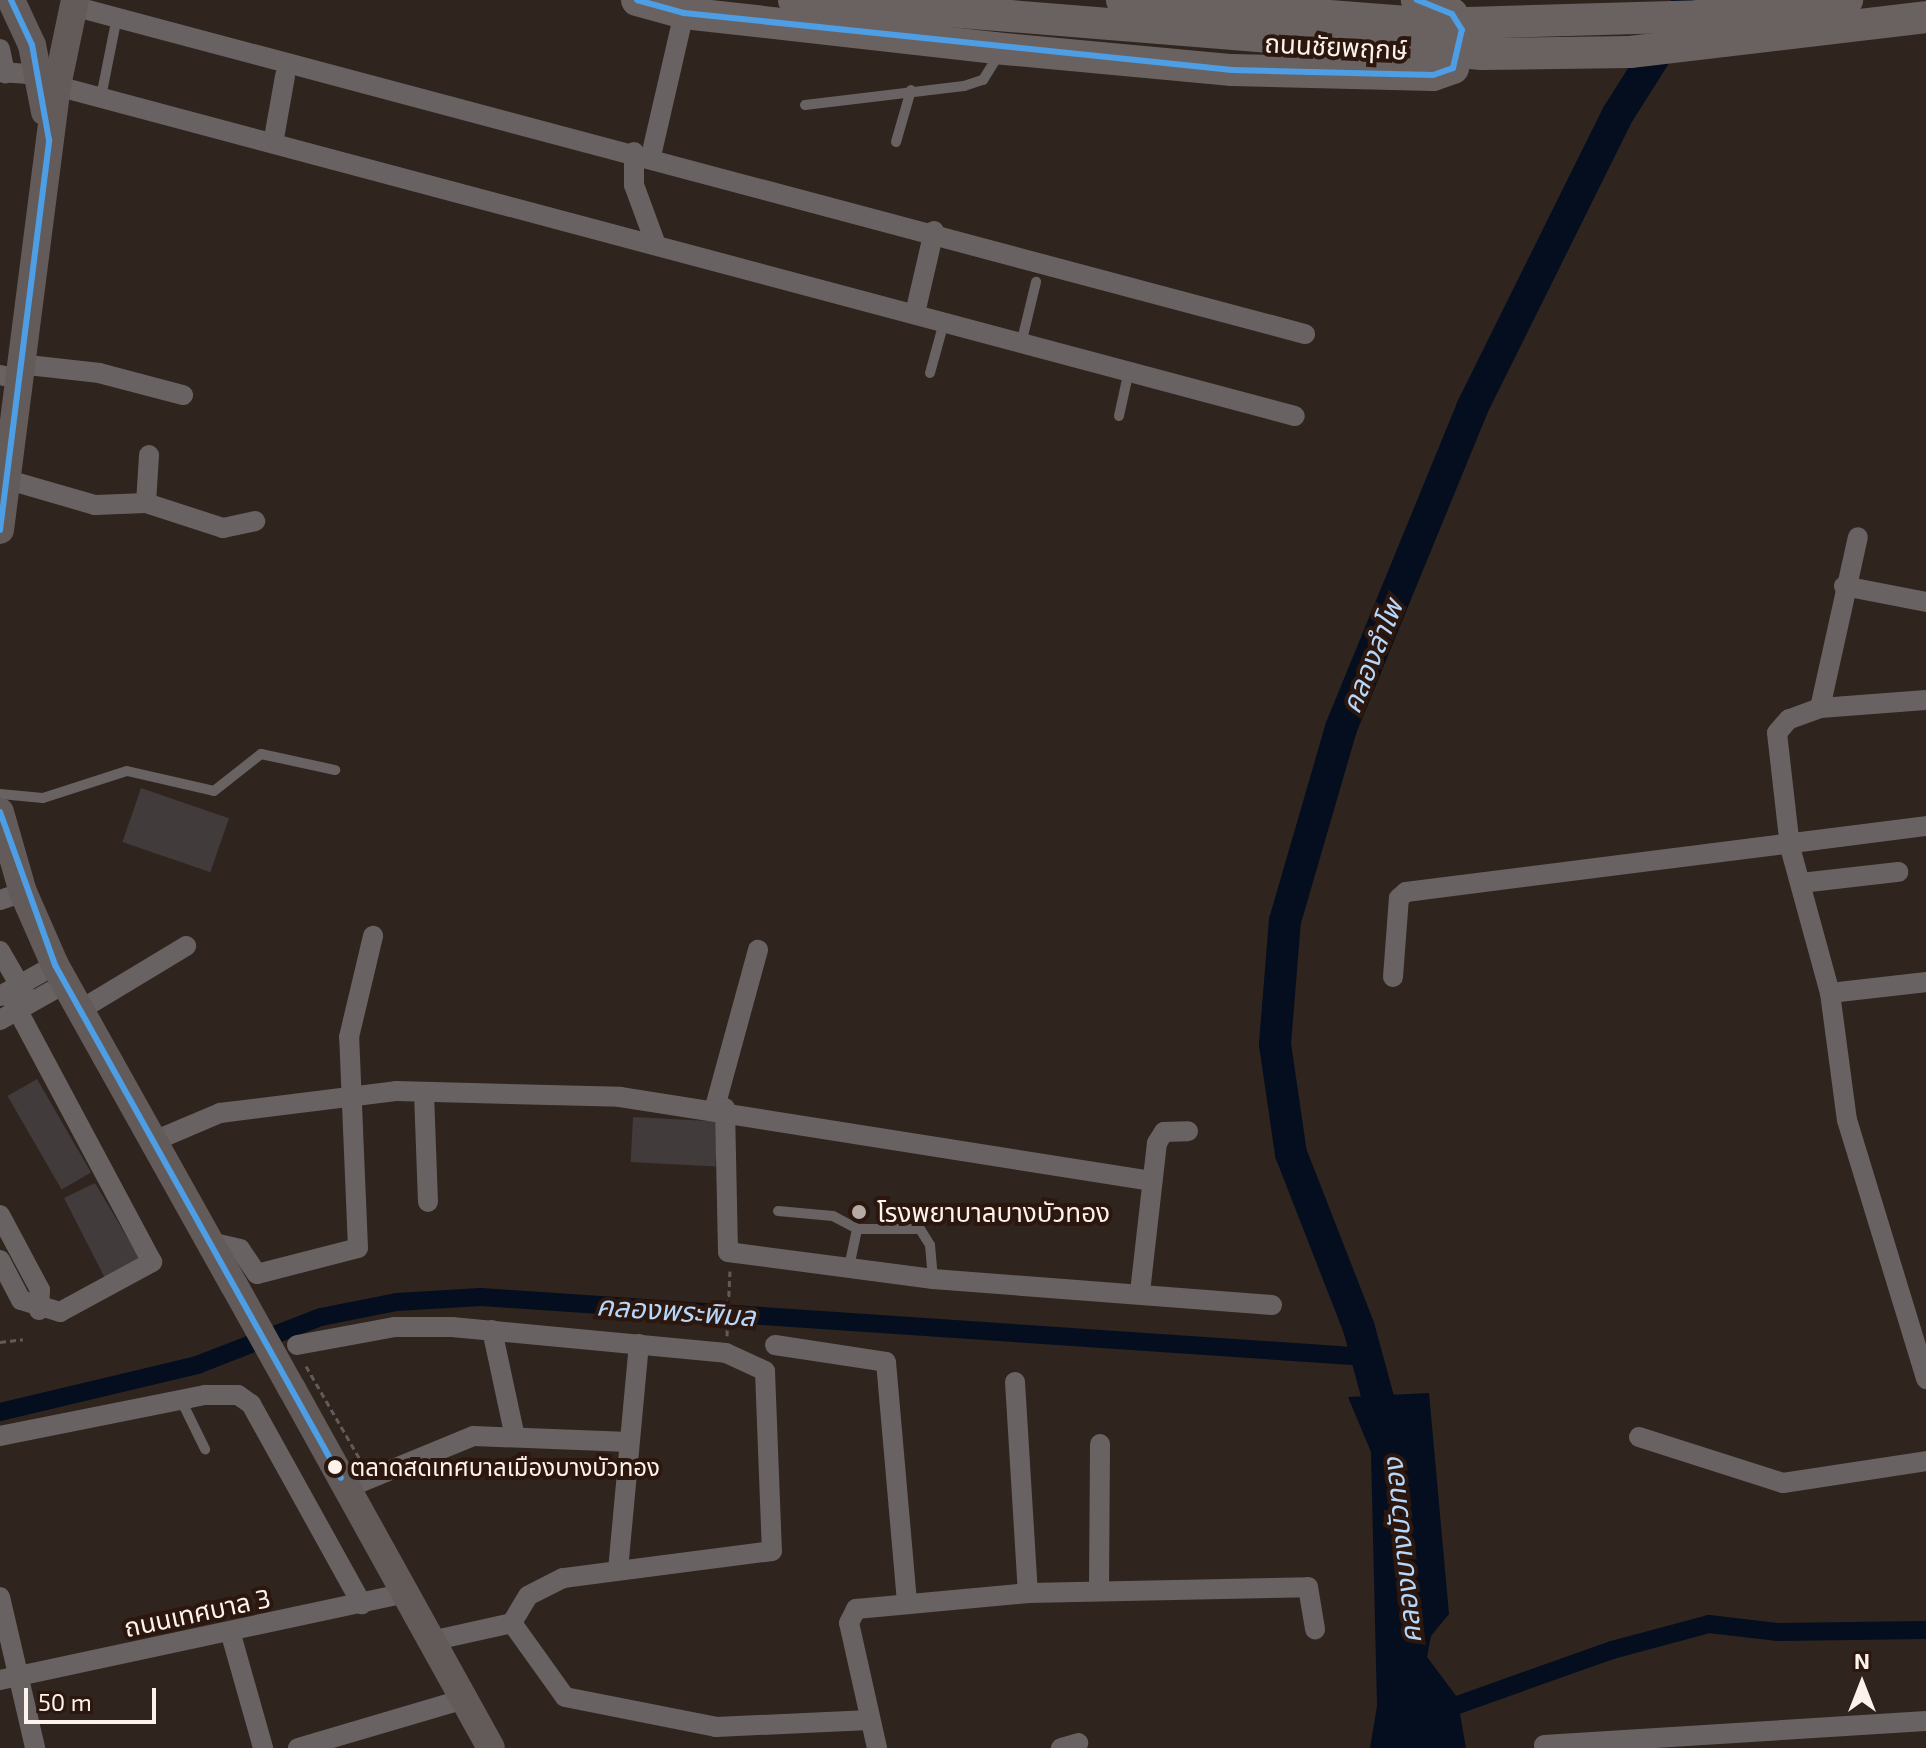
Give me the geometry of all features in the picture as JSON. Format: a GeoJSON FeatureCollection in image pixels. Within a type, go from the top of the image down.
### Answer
{"type":"FeatureCollection","features":[{"type":"Feature","properties":{"kind":"main road"},"geometry":{"type":"LineString","coordinates":[[11,0],[48,80]]}},
{"type":"Feature","properties":{"kind":"main road"},"geometry":{"type":"LineString","coordinates":[[637,0],[684,13],[1232,70],[1433,75],[1453,68],[1462,30],[1452,14],[1417,0]]}},
{"type":"Feature","properties":{"kind":"main road","name":"ถนนชัยพฤกษ์"},"geometry":{"type":"LineString","coordinates":[[794,0],[1482,54],[1630,52],[1926,17]]}},
{"type":"Feature","properties":{"kind":"main road","name":"ถนนชัยพฤกษ์"},"geometry":{"type":"LineString","coordinates":[[1122,0],[1433,24],[1640,20],[1847,0]]}},
{"type":"Feature","properties":{"kind":"main road"},"geometry":{"type":"LineString","coordinates":[[0,530],[12,372],[49,140],[48,80],[74,3]]}},
{"type":"Feature","properties":{"kind":"main road"},"geometry":{"type":"LineString","coordinates":[[0,812],[11,896],[60,974],[491,1748]]}},
{"type":"Feature","properties":{"kind":"street"},"geometry":{"type":"LineString","coordinates":[[74,3],[934,231],[1305,334]]}},
{"type":"Feature","properties":{"kind":"street"},"geometry":{"type":"LineString","coordinates":[[655,242],[634,185],[684,13]]}},
{"type":"Feature","properties":{"kind":"street"},"geometry":{"type":"LineString","coordinates":[[0,49],[2,72],[48,80],[101,97],[274,138],[655,242],[916,309],[945,320],[1295,416]]}},
{"type":"Feature","properties":{"kind":"street"},"geometry":{"type":"LineString","coordinates":[[274,138],[285,76]]}},
{"type":"Feature","properties":{"kind":"street"},"geometry":{"type":"LineString","coordinates":[[916,309],[934,231]]}},
{"type":"Feature","properties":{"kind":"street"},"geometry":{"type":"LineString","coordinates":[[12,372],[99,373],[183,395]]}},
{"type":"Feature","properties":{"kind":"street"},"geometry":{"type":"LineString","coordinates":[[146,503],[149,455]]}},
{"type":"Feature","properties":{"kind":"street"},"geometry":{"type":"LineString","coordinates":[[5,479],[95,505],[146,503],[223,528],[255,521]]}},
{"type":"Feature","properties":{"kind":"street"},"geometry":{"type":"LineString","coordinates":[[1820,708],[1844,586],[1858,537]]}},
{"type":"Feature","properties":{"kind":"street"},"geometry":{"type":"LineString","coordinates":[[1844,586],[1926,602]]}},
{"type":"Feature","properties":{"kind":"street"},"geometry":{"type":"LineString","coordinates":[[1926,700],[1820,708],[1789,719],[1777,733],[1790,847],[1830,993],[1847,1120],[1926,1379]]}},
{"type":"Feature","properties":{"kind":"street"},"geometry":{"type":"LineString","coordinates":[[1393,977],[1399,898],[1406,892],[1790,847],[1926,826]]}},
{"type":"Feature","properties":{"kind":"street"},"geometry":{"type":"LineString","coordinates":[[1801,883],[1898,872]]}},
{"type":"Feature","properties":{"kind":"street"},"geometry":{"type":"LineString","coordinates":[[210,1242],[240,1249],[257,1274],[358,1248],[349,1037],[373,936]]}},
{"type":"Feature","properties":{"kind":"street"},"geometry":{"type":"LineString","coordinates":[[80,1010],[186,946]]}},
{"type":"Feature","properties":{"kind":"street"},"geometry":{"type":"LineString","coordinates":[[758,950],[720,1107],[728,1252],[933,1279],[1140,1292],[1272,1305]]}},
{"type":"Feature","properties":{"kind":"street"},"geometry":{"type":"LineString","coordinates":[[0,951],[12,1001],[152,1262],[68,1309],[39,1310],[21,1300],[0,1260]]}},
{"type":"Feature","properties":{"kind":"street"},"geometry":{"type":"LineString","coordinates":[[12,1001],[60,974]]}},
{"type":"Feature","properties":{"kind":"street"},"geometry":{"type":"LineString","coordinates":[[1830,993],[1926,982]]}},
{"type":"Feature","properties":{"kind":"street"},"geometry":{"type":"LineString","coordinates":[[424,1093],[428,1202]]}},
{"type":"Feature","properties":{"kind":"street"},"geometry":{"type":"LineString","coordinates":[[154,1141],[220,1113],[350,1097],[424,1093],[720,1107],[1152,1181]]}},
{"type":"Feature","properties":{"kind":"street"},"geometry":{"type":"LineString","coordinates":[[1140,1292],[1160,1135],[1188,1131]]}},
{"type":"Feature","properties":{"kind":"street"},"geometry":{"type":"LineString","coordinates":[[2,1223],[40,1290],[39,1310]]}},
{"type":"Feature","properties":{"kind":"street"},"geometry":{"type":"LineString","coordinates":[[297,1345],[395,1327],[492,1330],[726,1353],[765,1371],[775,1541],[767,1554],[618,1570],[542,1585],[512,1623],[431,1641]]}},
{"type":"Feature","properties":{"kind":"street"},"geometry":{"type":"LineString","coordinates":[[492,1330],[514,1433]]}},
{"type":"Feature","properties":{"kind":"street"},"geometry":{"type":"LineString","coordinates":[[618,1570],[639,1344]]}},
{"type":"Feature","properties":{"kind":"street"},"geometry":{"type":"LineString","coordinates":[[775,1345],[886,1362],[907,1604]]}},
{"type":"Feature","properties":{"kind":"street"},"geometry":{"type":"LineString","coordinates":[[1015,1382],[1028,1593]]}},
{"type":"Feature","properties":{"kind":"street"},"geometry":{"type":"LineString","coordinates":[[0,1436],[224,1394],[251,1404],[362,1604]]}},
{"type":"Feature","properties":{"kind":"street"},"geometry":{"type":"LineString","coordinates":[[347,1488],[449,1442],[514,1433],[629,1442]]}},
{"type":"Feature","properties":{"kind":"street"},"geometry":{"type":"LineString","coordinates":[[1639,1437],[1783,1483],[1926,1461]]}},
{"type":"Feature","properties":{"kind":"street"},"geometry":{"type":"LineString","coordinates":[[1099,1590],[1100,1444]]}},
{"type":"Feature","properties":{"kind":"street"},"geometry":{"type":"LineString","coordinates":[[877,1748],[849,1618],[856,1609],[1028,1593],[1308,1587],[1315,1629]]}},
{"type":"Feature","properties":{"kind":"street","name":"ถนนเทศบาล 3"},"geometry":{"type":"LineString","coordinates":[[9,1678],[405,1593]]}},
{"type":"Feature","properties":{"kind":"street"},"geometry":{"type":"LineString","coordinates":[[0,1597],[9,1678],[35,1748]]}},
{"type":"Feature","properties":{"kind":"street"},"geometry":{"type":"LineString","coordinates":[[512,1623],[565,1697],[716,1727],[870,1720]]}},
{"type":"Feature","properties":{"kind":"street"},"geometry":{"type":"LineString","coordinates":[[230,1631],[263,1748]]}},
{"type":"Feature","properties":{"kind":"street"},"geometry":{"type":"LineString","coordinates":[[298,1748],[464,1699]]}},
{"type":"Feature","properties":{"kind":"street"},"geometry":{"type":"LineString","coordinates":[[1544,1745],[1926,1721]]}},
{"type":"Feature","properties":{"kind":"lane"},"geometry":{"type":"LineString","coordinates":[[101,97],[117,15]]}},
{"type":"Feature","properties":{"kind":"lane"},"geometry":{"type":"LineString","coordinates":[[805,105],[983,80],[1001,48]]}},
{"type":"Feature","properties":{"kind":"lane"},"geometry":{"type":"LineString","coordinates":[[896,142],[911,90]]}},
{"type":"Feature","properties":{"kind":"lane"},"geometry":{"type":"LineString","coordinates":[[1022,340],[1036,282]]}},
{"type":"Feature","properties":{"kind":"lane"},"geometry":{"type":"LineString","coordinates":[[930,373],[945,320]]}},
{"type":"Feature","properties":{"kind":"lane"},"geometry":{"type":"LineString","coordinates":[[1119,416],[1129,370]]}},
{"type":"Feature","properties":{"kind":"lane"},"geometry":{"type":"LineString","coordinates":[[0,794],[43,798],[127,771],[214,791],[261,754],[335,770]]}},
{"type":"Feature","properties":{"kind":"lane"},"geometry":{"type":"LineString","coordinates":[[778,1211],[833,1216],[857,1229],[920,1229],[930,1245],[933,1279]]}},
{"type":"Feature","properties":{"kind":"lane"},"geometry":{"type":"LineString","coordinates":[[849,1267],[857,1229]]}},
{"type":"Feature","properties":{"kind":"lane"},"geometry":{"type":"LineString","coordinates":[[181,1400],[205,1449]]}},
{"type":"Feature","properties":{"kind":"path"},"geometry":{"type":"LineString","coordinates":[[727,1342],[730,1276]]}},
{"type":"Feature","properties":{"kind":"path"},"geometry":{"type":"LineString","coordinates":[[0,1342],[23,1339]]}},
{"type":"Feature","properties":{"kind":"water","name":"คลองบางบัวทอง"},"geometry":{"type":"Polygon","coordinates":[[[1429,1393],[1449,1614],[1431,1636],[1427,1657],[1457,1697],[1466,1748],[1370,1748],[1377,1706],[1371,1452],[1348,1397],[1429,1393]]]}},
{"type":"Feature","properties":{"kind":"building"},"geometry":{"type":"Polygon","coordinates":[[[141,788],[229,818],[210,872],[122,842],[141,788]]]}},
{"type":"Feature","properties":{"kind":"building"},"geometry":{"type":"Polygon","coordinates":[[[37,1079],[91,1173],[62,1190],[8,1096],[37,1079]]]}},
{"type":"Feature","properties":{"kind":"building"},"geometry":{"type":"Polygon","coordinates":[[[633,1117],[718,1121],[716,1166],[631,1162],[633,1117]]]}},
{"type":"Feature","properties":{"kind":"building"},"geometry":{"type":"Polygon","coordinates":[[[95,1183],[146,1269],[110,1288],[64,1198],[95,1183]]]}},
{"type":"Feature","properties":{"kind":"waterway","name":"คลองลำโพ"},"geometry":{"type":"LineString","coordinates":[[1388,1435],[1359,1328],[1291,1154],[1275,1044],[1285,921],[1341,728],[1472,408],[1618,114],[1690,0]]}},
{"type":"Feature","properties":{"kind":"waterway","name":"คลองพระพิมล"},"geometry":{"type":"LineString","coordinates":[[0,1412],[197,1365],[321,1317],[397,1302],[481,1297],[1367,1357]]}},
{"type":"Feature","properties":{"kind":"waterway"},"geometry":{"type":"LineString","coordinates":[[1435,1713],[1612,1650],[1709,1624],[1777,1632],[1926,1630]]}},
{"type":"Feature","properties":{"kind":"transit line"},"geometry":{"type":"LineString","coordinates":[[0,530],[49,140],[32,45],[11,0]]}},
{"type":"Feature","properties":{"kind":"transit line"},"geometry":{"type":"LineString","coordinates":[[637,0],[684,13],[1232,70],[1433,75],[1453,68],[1462,30],[1452,14],[1417,0]]}},
{"type":"Feature","properties":{"kind":"transit line"},"geometry":{"type":"LineString","coordinates":[[0,812],[55,965],[341,1478]]}},
{"type":"Feature","properties":{"kind":"place","name":"โรงพยาบาลบางบัวทอง"},"geometry":{"type":"Point","coordinates":[859,1212]}},
{"type":"Feature","properties":{"kind":"place","name":"ตลาดสดเทศบาลเมืองบางบัวทอง"},"geometry":{"type":"Point","coordinates":[335,1467]}}]}
